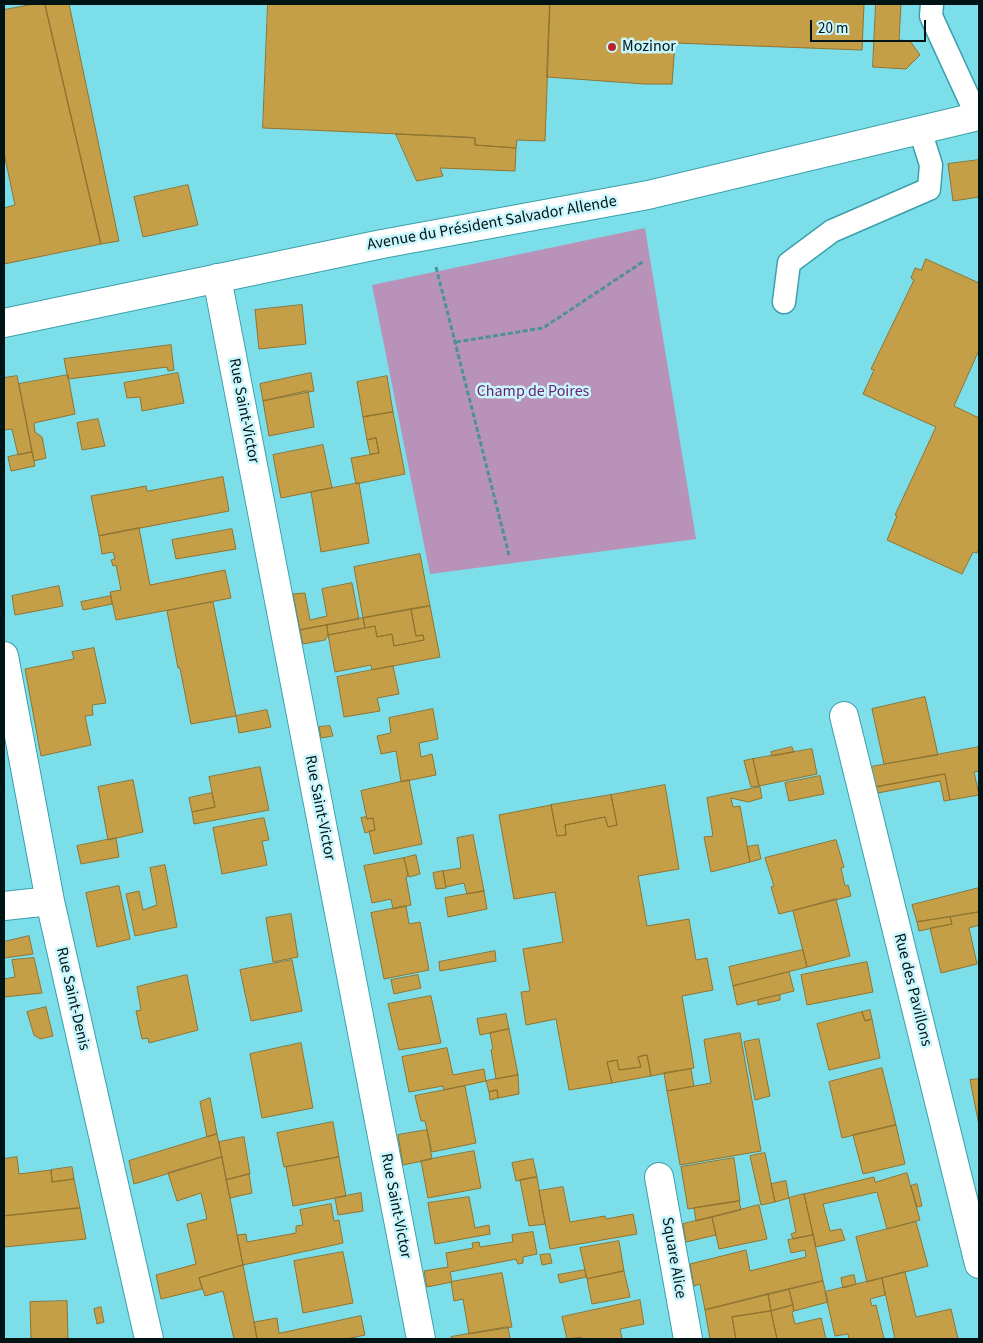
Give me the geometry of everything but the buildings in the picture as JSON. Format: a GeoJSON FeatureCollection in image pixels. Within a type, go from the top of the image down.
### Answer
{"type":"FeatureCollection","features":[{"type":"Feature","properties":{"kind":"street","name":"Avenue du Président Salvador Allende"},"geometry":{"type":"LineString","coordinates":[[4,323],[427,236],[648,195],[978,116]]}},
{"type":"Feature","properties":{"kind":"street","name":"Rue Saint-Victor"},"geometry":{"type":"LineString","coordinates":[[217,278],[421,1339]]}},
{"type":"Feature","properties":{"kind":"street","name":"Rue Saint-Denis"},"geometry":{"type":"LineString","coordinates":[[4,656],[50,901],[149,1339]]}},
{"type":"Feature","properties":{"kind":"street","name":"Rue des Pavillons"},"geometry":{"type":"LineString","coordinates":[[844,716],[979,1264]]}},
{"type":"Feature","properties":{"kind":"street"},"geometry":{"type":"LineString","coordinates":[[4,906],[50,901]]}},
{"type":"Feature","properties":{"kind":"street","name":"Square Alice"},"geometry":{"type":"LineString","coordinates":[[658,1177],[688,1339]]}},
{"type":"Feature","properties":{"kind":"lane"},"geometry":{"type":"LineString","coordinates":[[932,4],[931,16],[978,116]]}},
{"type":"Feature","properties":{"kind":"lane"},"geometry":{"type":"LineString","coordinates":[[784,302],[789,263],[832,231],[928,189],[931,164],[920,130]]}},
{"type":"Feature","properties":{"kind":"path"},"geometry":{"type":"LineString","coordinates":[[427,236],[456,342],[509,555]]}},
{"type":"Feature","properties":{"kind":"path"},"geometry":{"type":"LineString","coordinates":[[456,342],[543,328],[644,261]]}},
{"type":"Feature","properties":{"kind":"green space","name":"Champ de Poires"},"geometry":{"type":"Polygon","coordinates":[[[645,228],[696,539],[430,574],[372,285],[645,228]]]}},
{"type":"Feature","properties":{"kind":"place","name":"Mozinor"},"geometry":{"type":"Point","coordinates":[612,47]}}]}
